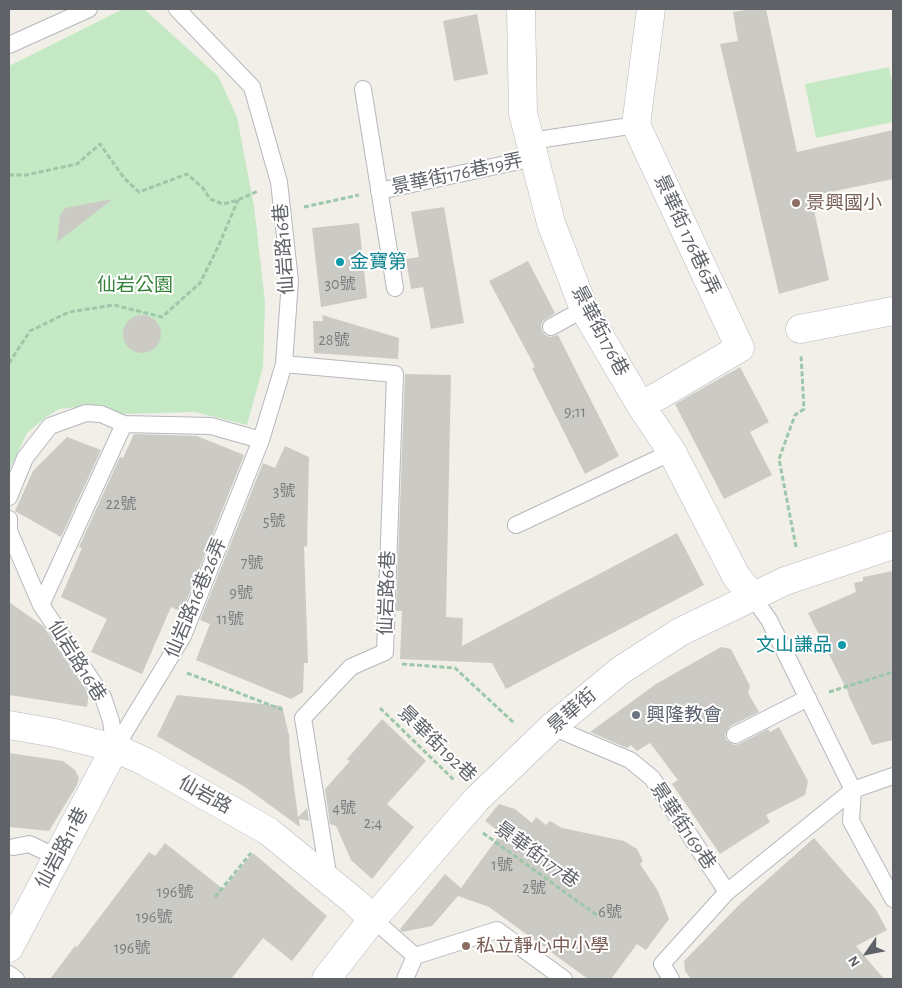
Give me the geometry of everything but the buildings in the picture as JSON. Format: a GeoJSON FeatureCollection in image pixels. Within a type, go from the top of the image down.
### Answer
{"type":"FeatureCollection","features":[{"type":"Feature","properties":{"kind":"street","name":"景華街176巷"},"geometry":{"type":"LineString","coordinates":[[521,9],[523,113],[551,223],[584,309],[641,406],[672,452],[736,576],[752,596]]}},
{"type":"Feature","properties":{"kind":"street"},"geometry":{"type":"LineString","coordinates":[[636,125],[651,9]]}},
{"type":"Feature","properties":{"kind":"street","name":"景華街 176巷6弄"},"geometry":{"type":"LineString","coordinates":[[636,125],[740,348],[641,406]]}},
{"type":"Feature","properties":{"kind":"street"},"geometry":{"type":"LineString","coordinates":[[800,329],[893,311]]}},
{"type":"Feature","properties":{"kind":"street","name":"景華街"},"geometry":{"type":"LineString","coordinates":[[326,979],[373,919],[469,808],[543,736],[621,670],[660,643],[752,596],[785,581],[893,545]]}},
{"type":"Feature","properties":{"kind":"street","name":"仙岩路"},"geometry":{"type":"LineString","coordinates":[[9,725],[55,733],[115,748],[146,762],[268,831],[329,880],[373,919]]}},
{"type":"Feature","properties":{"kind":"street","name":"仙岩路11巷"},"geometry":{"type":"LineString","coordinates":[[9,948],[115,748]]}},
{"type":"Feature","properties":{"kind":"lane"},"geometry":{"type":"LineString","coordinates":[[9,45],[62,13],[89,9]]}},
{"type":"Feature","properties":{"kind":"lane","name":"仙岩路16巷"},"geometry":{"type":"LineString","coordinates":[[177,9],[252,87],[279,182],[290,281],[284,364],[261,440]]}},
{"type":"Feature","properties":{"kind":"lane"},"geometry":{"type":"LineString","coordinates":[[363,89],[395,288]]}},
{"type":"Feature","properties":{"kind":"lane","name":"景華街176巷19弄"},"geometry":{"type":"LineString","coordinates":[[379,191],[532,149],[636,125]]}},
{"type":"Feature","properties":{"kind":"lane"},"geometry":{"type":"LineString","coordinates":[[551,327],[584,309]]}},
{"type":"Feature","properties":{"kind":"lane","name":"仙岩路6巷"},"geometry":{"type":"LineString","coordinates":[[284,364],[395,374],[385,652],[351,667],[302,718]]}},
{"type":"Feature","properties":{"kind":"lane"},"geometry":{"type":"LineString","coordinates":[[9,498],[25,458],[50,426],[86,413],[101,414],[124,424],[211,426],[261,440]]}},
{"type":"Feature","properties":{"kind":"lane","name":"仙岩路16巷"},"geometry":{"type":"LineString","coordinates":[[41,605],[124,424]]}},
{"type":"Feature","properties":{"kind":"lane","name":"仙岩路16巷26弄"},"geometry":{"type":"LineString","coordinates":[[115,748],[183,636],[261,440]]}},
{"type":"Feature","properties":{"kind":"lane"},"geometry":{"type":"LineString","coordinates":[[516,525],[672,452]]}},
{"type":"Feature","properties":{"kind":"lane","name":"仙岩路16巷"},"geometry":{"type":"LineString","coordinates":[[9,519],[9,531],[41,605],[103,697],[110,720],[115,748]]}},
{"type":"Feature","properties":{"kind":"lane"},"geometry":{"type":"LineString","coordinates":[[752,596],[769,620],[853,790],[852,821],[893,899]]}},
{"type":"Feature","properties":{"kind":"lane"},"geometry":{"type":"LineString","coordinates":[[735,735],[808,698]]}},
{"type":"Feature","properties":{"kind":"lane"},"geometry":{"type":"LineString","coordinates":[[302,718],[329,880]]}},
{"type":"Feature","properties":{"kind":"lane","name":"景華街169巷"},"geometry":{"type":"LineString","coordinates":[[543,736],[630,760],[652,778],[727,892]]}},
{"type":"Feature","properties":{"kind":"lane","name":"景華街169巷"},"geometry":{"type":"LineString","coordinates":[[671,979],[662,964],[727,892],[853,790],[893,776]]}},
{"type":"Feature","properties":{"kind":"lane"},"geometry":{"type":"LineString","coordinates":[[14,846],[30,844],[58,856]]}},
{"type":"Feature","properties":{"kind":"lane"},"geometry":{"type":"LineString","coordinates":[[373,919],[415,956]]}},
{"type":"Feature","properties":{"kind":"lane"},"geometry":{"type":"LineString","coordinates":[[405,979],[415,956],[497,930],[564,979]]}},
{"type":"Feature","properties":{"kind":"lane"},"geometry":{"type":"LineString","coordinates":[[9,974],[16,979]]}},
{"type":"Feature","properties":{"kind":"path"},"geometry":{"type":"LineString","coordinates":[[9,175],[26,175],[77,164],[100,144],[124,178],[139,192],[187,174],[203,188],[210,199],[223,204],[238,200],[279,182]]}},
{"type":"Feature","properties":{"kind":"path"},"geometry":{"type":"LineString","coordinates":[[282,212],[379,191]]}},
{"type":"Feature","properties":{"kind":"path"},"geometry":{"type":"LineString","coordinates":[[9,363],[30,332],[69,312],[114,305],[162,317],[200,283],[218,248],[238,200]]}},
{"type":"Feature","properties":{"kind":"path"},"geometry":{"type":"LineString","coordinates":[[785,581],[797,551],[779,459],[796,415],[804,410],[800,329]]}},
{"type":"Feature","properties":{"kind":"path"},"geometry":{"type":"LineString","coordinates":[[385,652],[399,664],[456,668],[543,736]]}},
{"type":"Feature","properties":{"kind":"path"},"geometry":{"type":"LineString","coordinates":[[167,665],[302,718]]}},
{"type":"Feature","properties":{"kind":"path"},"geometry":{"type":"LineString","coordinates":[[808,698],[893,672]]}},
{"type":"Feature","properties":{"kind":"path","name":"景華街192巷"},"geometry":{"type":"LineString","coordinates":[[380,708],[469,808]]}},
{"type":"Feature","properties":{"kind":"path","name":"景華街177巷"},"geometry":{"type":"LineString","coordinates":[[469,808],[598,916]]}},
{"type":"Feature","properties":{"kind":"path"},"geometry":{"type":"LineString","coordinates":[[215,897],[268,831]]}},
{"type":"Feature","properties":{"kind":"green space","name":"仙岩公園"},"geometry":{"type":"Polygon","coordinates":[[[123,9],[144,9],[218,76],[237,117],[254,206],[265,302],[263,367],[247,425],[195,412],[123,414],[95,405],[59,409],[27,433],[9,470],[9,66],[123,9]]]}},
{"type":"Feature","properties":{"kind":"green space"},"geometry":{"type":"Polygon","coordinates":[[[889,67],[893,87],[893,122],[816,138],[805,84],[889,67]]]}},
{"type":"Feature","properties":{"kind":"place","name":"景興國小"},"geometry":{"type":"Point","coordinates":[796,203]}},
{"type":"Feature","properties":{"kind":"place","name":"金寶第"},"geometry":{"type":"Point","coordinates":[340,262]}},
{"type":"Feature","properties":{"kind":"place","name":"文山謙品"},"geometry":{"type":"Point","coordinates":[842,645]}},
{"type":"Feature","properties":{"kind":"place","name":"興隆教會"},"geometry":{"type":"Point","coordinates":[636,715]}},
{"type":"Feature","properties":{"kind":"place","name":"私立靜心中小學"},"geometry":{"type":"Point","coordinates":[466,946]}}]}
